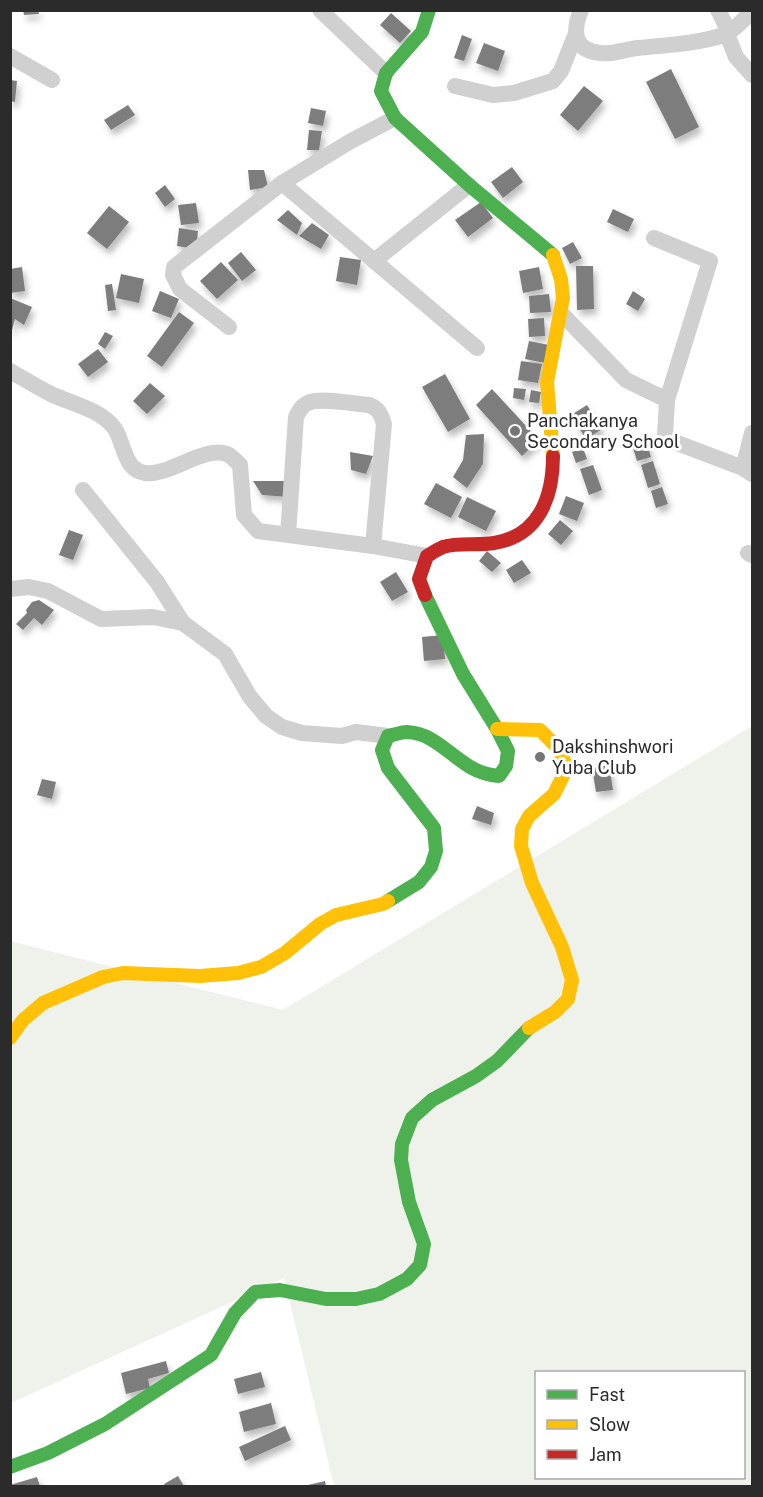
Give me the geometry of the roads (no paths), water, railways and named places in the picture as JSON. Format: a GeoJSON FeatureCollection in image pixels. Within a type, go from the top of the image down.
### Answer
{"type":"FeatureCollection","features":[{"type":"Feature","properties":{"kind":"street"},"geometry":{"type":"LineString","coordinates":[[320,10],[386,73]]}},
{"type":"Feature","properties":{"kind":"street"},"geometry":{"type":"LineString","coordinates":[[10,371],[51,394],[99,415],[115,430],[121,447],[132,466],[145,473],[161,471],[194,458],[228,454],[240,465],[244,515],[258,531],[373,546],[427,556],[444,548],[495,543],[514,538],[528,530],[542,512],[553,471],[553,441],[547,382],[561,313],[563,298],[561,279],[553,255],[469,185],[395,118],[381,91],[386,73],[422,32],[429,10]]}},
{"type":"Feature","properties":{"kind":"street"},"geometry":{"type":"LineString","coordinates":[[455,86],[493,95],[514,93],[553,81],[561,71],[575,36],[576,22],[581,10]]}},
{"type":"Feature","properties":{"kind":"street"},"geometry":{"type":"LineString","coordinates":[[718,10],[736,57],[753,75]]}},
{"type":"Feature","properties":{"kind":"street"},"geometry":{"type":"LineString","coordinates":[[575,36],[582,46],[601,53],[681,45],[728,33],[752,11]]}},
{"type":"Feature","properties":{"kind":"street"},"geometry":{"type":"LineString","coordinates":[[10,56],[52,80]]}},
{"type":"Feature","properties":{"kind":"street"},"geometry":{"type":"LineString","coordinates":[[230,327],[180,289],[173,275],[174,267],[282,183],[395,118]]}},
{"type":"Feature","properties":{"kind":"street"},"geometry":{"type":"LineString","coordinates":[[282,183],[477,348]]}},
{"type":"Feature","properties":{"kind":"street"},"geometry":{"type":"LineString","coordinates":[[374,261],[469,185]]}},
{"type":"Feature","properties":{"kind":"street"},"geometry":{"type":"LineString","coordinates":[[654,238],[710,261],[667,400],[665,435],[672,441],[748,471],[753,432]]}},
{"type":"Feature","properties":{"kind":"street"},"geometry":{"type":"LineString","coordinates":[[561,313],[626,380],[667,400]]}},
{"type":"Feature","properties":{"kind":"street"},"geometry":{"type":"LineString","coordinates":[[288,535],[296,417],[301,408],[309,402],[318,401],[369,405],[377,408],[384,424],[373,546]]}},
{"type":"Feature","properties":{"kind":"street"},"geometry":{"type":"LineString","coordinates":[[83,490],[157,582],[183,624]]}},
{"type":"Feature","properties":{"kind":"street"},"geometry":{"type":"LineString","coordinates":[[10,589],[29,587],[48,591],[101,619],[153,617],[183,624],[225,654],[250,697],[266,716],[282,727],[302,732],[342,736],[356,732],[388,736],[400,731],[414,733],[438,742],[470,767],[489,776],[499,776],[506,766],[508,751],[498,729],[463,674],[428,604],[419,579],[427,556]]}},
{"type":"Feature","properties":{"kind":"street"},"geometry":{"type":"LineString","coordinates":[[10,1467],[48,1453],[105,1424],[211,1354],[235,1313],[255,1292],[280,1290],[326,1299],[356,1299],[379,1294],[407,1279],[420,1265],[424,1244],[409,1202],[401,1160],[402,1144],[412,1118],[432,1100],[476,1076],[496,1061],[526,1030],[555,1012],[568,999],[572,980],[562,947],[532,883],[521,846],[522,829],[529,816],[554,794],[567,768],[559,749],[540,730],[498,729]]}},
{"type":"Feature","properties":{"kind":"street"},"geometry":{"type":"LineString","coordinates":[[10,1038],[23,1020],[43,1003],[103,976],[123,973],[200,976],[238,973],[261,967],[285,953],[320,924],[336,915],[383,904],[420,882],[431,867],[436,851],[434,828],[388,768],[382,750],[388,736]]}},
{"type":"Feature","properties":{"kind":"place","name":"Panchakanya Secondary School"},"geometry":{"type":"Point","coordinates":[515,431]}},
{"type":"Feature","properties":{"kind":"place","name":"Dakshinshwori Yuba Club"},"geometry":{"type":"Point","coordinates":[540,757]}}]}
